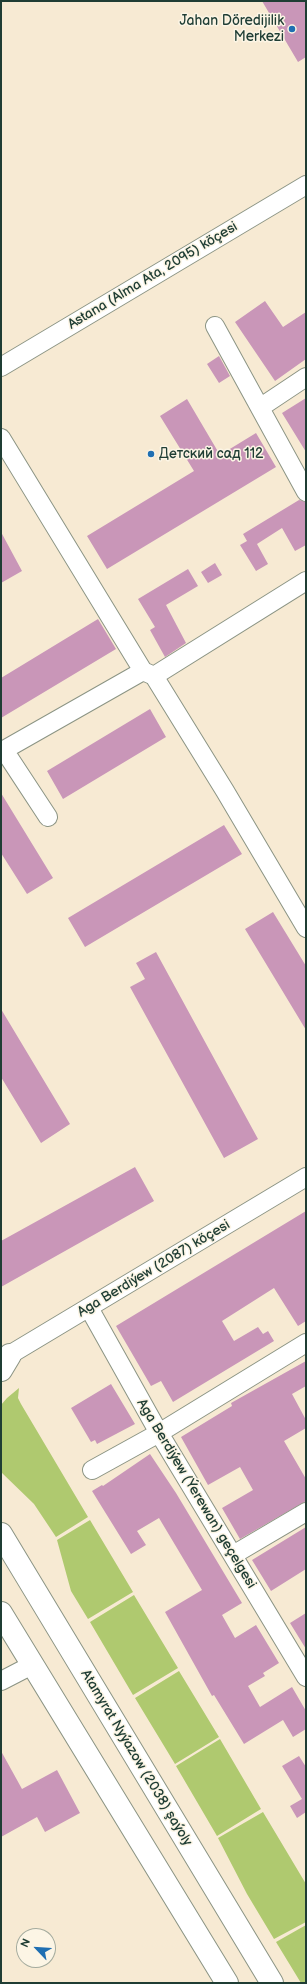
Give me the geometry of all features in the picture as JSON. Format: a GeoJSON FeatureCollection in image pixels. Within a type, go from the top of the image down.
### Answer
{"type":"FeatureCollection","features":[{"type":"Feature","properties":{"kind":"main road","name":"Atamyrat Nyýazow (2038) şaýoly"},"geometry":{"type":"LineString","coordinates":[[1,1534],[272,1983]]}},
{"type":"Feature","properties":{"kind":"main road"},"geometry":{"type":"LineString","coordinates":[[1,1613],[227,1983]]}},
{"type":"Feature","properties":{"kind":"street","name":"Astana (Alma Ata, 2095) köçesi"},"geometry":{"type":"LineString","coordinates":[[1,367],[306,185]]}},
{"type":"Feature","properties":{"kind":"street"},"geometry":{"type":"LineString","coordinates":[[215,326],[261,407],[306,492]]}},
{"type":"Feature","properties":{"kind":"street"},"geometry":{"type":"LineString","coordinates":[[261,407],[306,377]]}},
{"type":"Feature","properties":{"kind":"street"},"geometry":{"type":"LineString","coordinates":[[1,438],[148,674],[225,791],[306,928]]}},
{"type":"Feature","properties":{"kind":"street"},"geometry":{"type":"LineString","coordinates":[[48,817],[4,750],[148,674],[306,582]]}},
{"type":"Feature","properties":{"kind":"street","name":"Aga Berdiýew (2087) köçesi"},"geometry":{"type":"LineString","coordinates":[[3,1360],[306,1177]]}},
{"type":"Feature","properties":{"kind":"street","name":"Aga Berdiýew (Ýerewan) geçelgesi"},"geometry":{"type":"LineString","coordinates":[[89,1308],[159,1433],[306,1678]]}},
{"type":"Feature","properties":{"kind":"street"},"geometry":{"type":"LineString","coordinates":[[92,1470],[159,1433],[306,1343]]}},
{"type":"Feature","properties":{"kind":"street"},"geometry":{"type":"LineString","coordinates":[[233,1555],[306,1512]]}},
{"type":"Feature","properties":{"kind":"street"},"geometry":{"type":"LineString","coordinates":[[1,1682],[32,1665]]}},
{"type":"Feature","properties":{"kind":"green space"},"geometry":{"type":"Polygon","coordinates":[[[19,1388],[18,1398],[21,1404],[88,1517],[56,1537],[34,1504],[1,1472],[1,1405],[19,1388]]]}},
{"type":"Feature","properties":{"kind":"green space"},"geometry":{"type":"Polygon","coordinates":[[[90,1520],[133,1592],[88,1619],[71,1591],[57,1540],[90,1520]]]}},
{"type":"Feature","properties":{"kind":"green space"},"geometry":{"type":"Polygon","coordinates":[[[134,1595],[178,1668],[133,1695],[90,1622],[134,1595]]]}},
{"type":"Feature","properties":{"kind":"green space"},"geometry":{"type":"Polygon","coordinates":[[[179,1671],[219,1737],[175,1764],[135,1698],[179,1671]]]}},
{"type":"Feature","properties":{"kind":"green space"},"geometry":{"type":"Polygon","coordinates":[[[220,1739],[261,1809],[217,1836],[176,1766],[220,1739]]]}},
{"type":"Feature","properties":{"kind":"green space"},"geometry":{"type":"Polygon","coordinates":[[[263,1812],[306,1884],[306,1922],[274,1939],[247,1894],[218,1838],[263,1812]]]}},
{"type":"Feature","properties":{"kind":"green space"},"geometry":{"type":"Polygon","coordinates":[[[306,1925],[306,1983],[301,1983],[276,1942],[306,1925]]]}},
{"type":"Feature","properties":{"kind":"building","name":"Jahan Döredijilik Merkezi"},"geometry":{"type":"Polygon","coordinates":[[[262,1],[306,1],[306,57],[298,62],[262,1]]]}},
{"type":"Feature","properties":{"kind":"building"},"geometry":{"type":"Polygon","coordinates":[[[265,301],[283,327],[306,312],[306,359],[275,381],[235,322],[265,301]]]}},
{"type":"Feature","properties":{"kind":"building"},"geometry":{"type":"Polygon","coordinates":[[[219,356],[230,376],[219,383],[207,364],[219,356]]]}},
{"type":"Feature","properties":{"kind":"building"},"geometry":{"type":"Polygon","coordinates":[[[306,398],[306,452],[282,413],[306,398]]]}},
{"type":"Feature","properties":{"kind":"building"},"geometry":{"type":"Polygon","coordinates":[[[187,399],[220,455],[256,433],[276,467],[107,569],[87,536],[194,471],[160,416],[187,399]]]}},
{"type":"Feature","properties":{"kind":"building"},"geometry":{"type":"Polygon","coordinates":[[[299,500],[306,502],[306,545],[295,551],[282,528],[257,544],[268,564],[256,571],[240,545],[247,541],[243,534],[299,500]]]}},
{"type":"Feature","properties":{"kind":"building"},"geometry":{"type":"Polygon","coordinates":[[[1,532],[22,571],[1,583],[1,532]]]}},
{"type":"Feature","properties":{"kind":"building"},"geometry":{"type":"Polygon","coordinates":[[[215,563],[222,575],[208,583],[201,572],[215,563]]]}},
{"type":"Feature","properties":{"kind":"building"},"geometry":{"type":"Polygon","coordinates":[[[188,569],[198,586],[166,605],[186,643],[165,657],[150,630],[155,627],[138,599],[188,569]]]}},
{"type":"Feature","properties":{"kind":"building"},"geometry":{"type":"Polygon","coordinates":[[[98,619],[116,649],[1,718],[1,678],[98,619]]]}},
{"type":"Feature","properties":{"kind":"building"},"geometry":{"type":"Polygon","coordinates":[[[150,709],[166,737],[63,799],[47,771],[150,709]]]}},
{"type":"Feature","properties":{"kind":"building"},"geometry":{"type":"Polygon","coordinates":[[[1,793],[53,878],[27,894],[1,853],[1,793]]]}},
{"type":"Feature","properties":{"kind":"building"},"geometry":{"type":"Polygon","coordinates":[[[224,825],[242,854],[85,947],[68,918],[224,825]]]}},
{"type":"Feature","properties":{"kind":"building"},"geometry":{"type":"Polygon","coordinates":[[[273,912],[306,966],[306,1030],[245,929],[273,912]]]}},
{"type":"Feature","properties":{"kind":"building"},"geometry":{"type":"Polygon","coordinates":[[[156,952],[258,1139],[224,1158],[130,987],[145,979],[136,963],[156,952]]]}},
{"type":"Feature","properties":{"kind":"building"},"geometry":{"type":"Polygon","coordinates":[[[1,1009],[70,1124],[41,1143],[1,1077],[1,1009]]]}},
{"type":"Feature","properties":{"kind":"building"},"geometry":{"type":"Polygon","coordinates":[[[135,1167],[154,1201],[1,1287],[1,1241],[135,1167]]]}},
{"type":"Feature","properties":{"kind":"building"},"geometry":{"type":"Polygon","coordinates":[[[306,1211],[306,1321],[298,1326],[274,1288],[222,1321],[234,1341],[258,1327],[263,1334],[268,1331],[274,1341],[173,1402],[161,1381],[151,1386],[116,1326],[306,1211]]]}},
{"type":"Feature","properties":{"kind":"building"},"geometry":{"type":"Polygon","coordinates":[[[306,1361],[306,1386],[292,1394],[306,1420],[306,1428],[284,1441],[306,1479],[306,1501],[240,1539],[222,1508],[253,1490],[240,1467],[208,1485],[181,1437],[232,1406],[231,1403],[306,1361]]]}},
{"type":"Feature","properties":{"kind":"building"},"geometry":{"type":"Polygon","coordinates":[[[111,1384],[135,1424],[97,1444],[95,1440],[91,1442],[71,1408],[111,1384]]]}},
{"type":"Feature","properties":{"kind":"building"},"geometry":{"type":"Polygon","coordinates":[[[150,1454],[176,1493],[242,1603],[222,1615],[235,1638],[256,1625],[279,1663],[263,1673],[265,1676],[248,1686],[260,1707],[292,1687],[306,1711],[306,1729],[293,1737],[283,1720],[244,1744],[214,1695],[212,1696],[165,1612],[202,1590],[159,1518],[137,1531],[146,1545],[131,1554],[92,1491],[102,1485],[103,1486],[150,1454]]]}},
{"type":"Feature","properties":{"kind":"building"},"geometry":{"type":"Polygon","coordinates":[[[306,1527],[306,1569],[271,1591],[252,1560],[306,1527]]]}},
{"type":"Feature","properties":{"kind":"building"},"geometry":{"type":"Polygon","coordinates":[[[306,1613],[306,1649],[290,1623],[306,1613]]]}},
{"type":"Feature","properties":{"kind":"building"},"geometry":{"type":"Polygon","coordinates":[[[1,1751],[22,1789],[57,1770],[80,1813],[45,1832],[37,1817],[1,1837],[1,1751]]]}},
{"type":"Feature","properties":{"kind":"building"},"geometry":{"type":"Polygon","coordinates":[[[299,1756],[306,1767],[306,1812],[297,1818],[290,1806],[302,1799],[282,1766],[299,1756]]]}},
{"type":"Feature","properties":{"kind":"place","name":"Jahan Döredijilik Merkezi"},"geometry":{"type":"Point","coordinates":[292,29]}},
{"type":"Feature","properties":{"kind":"place","name":"Детский сад 112"},"geometry":{"type":"Point","coordinates":[151,454]}}]}
